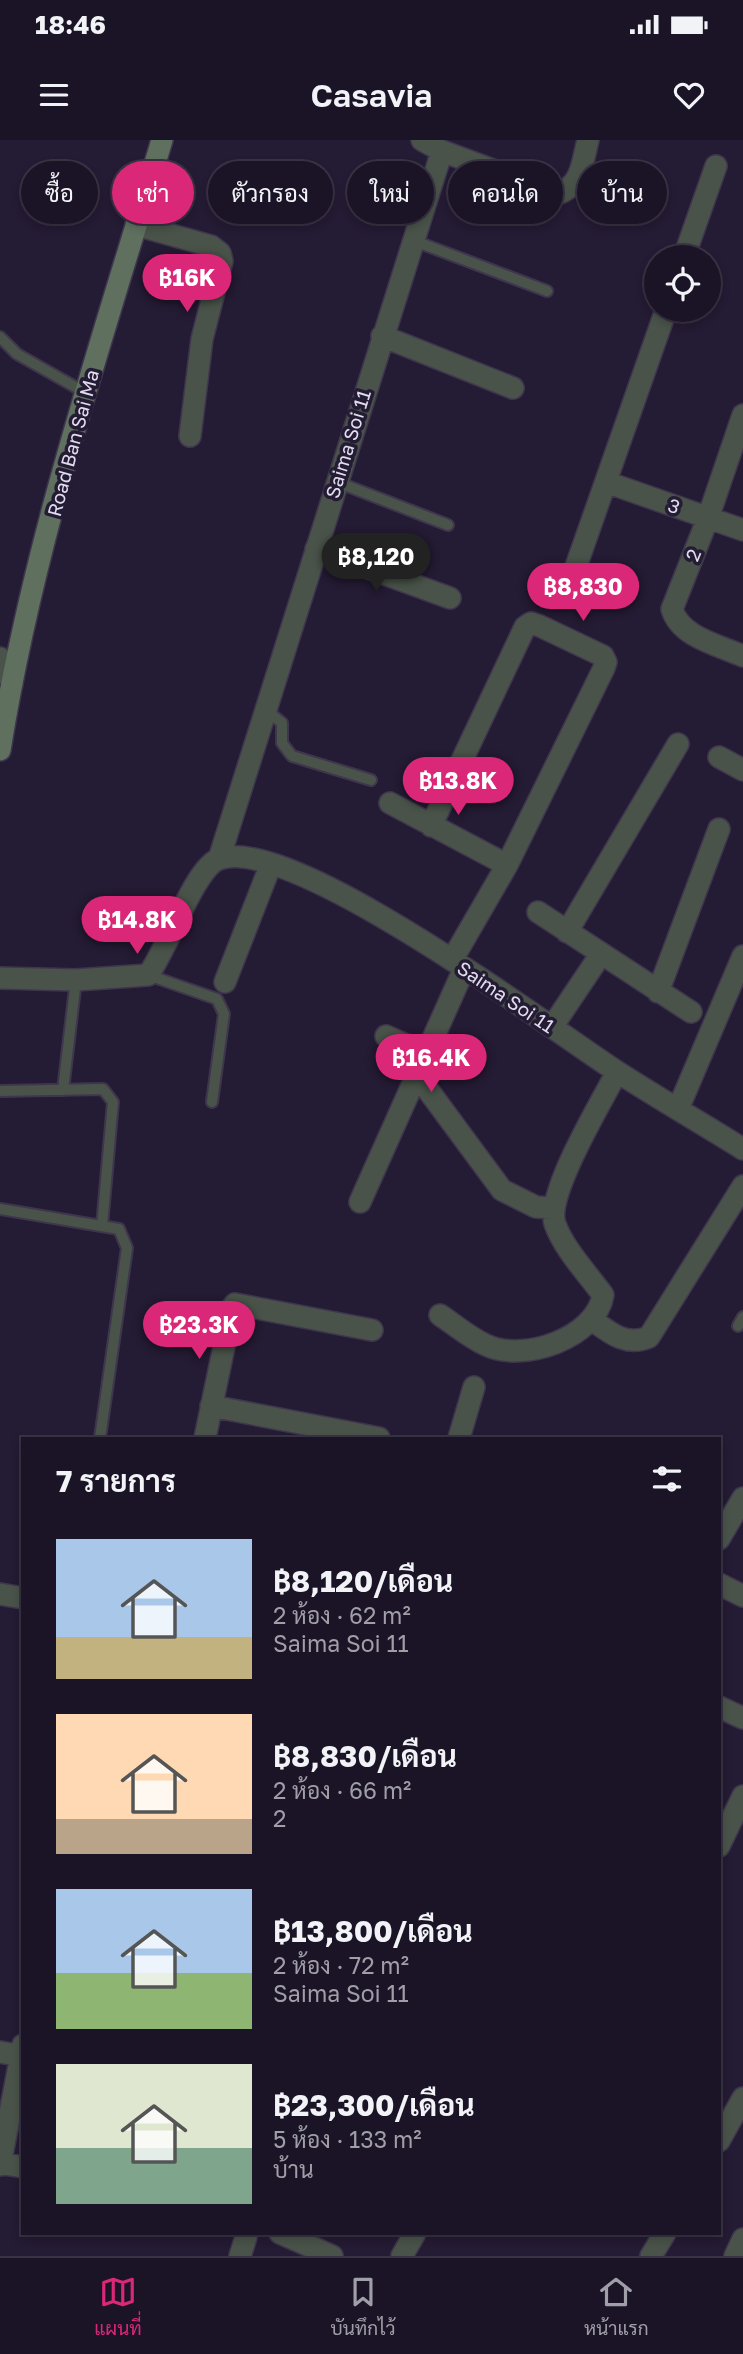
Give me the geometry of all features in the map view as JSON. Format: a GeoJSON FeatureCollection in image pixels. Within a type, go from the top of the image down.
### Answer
{"type":"FeatureCollection","features":[{"type":"Feature","properties":{"kind":"street","name":"Road Ban Sai Ma"},"geometry":{"type":"LineString","coordinates":[[0,750],[24,622],[86,393],[162,140]]}},
{"type":"Feature","properties":{"kind":"street"},"geometry":{"type":"LineString","coordinates":[[422,140],[442,151],[557,194],[569,190],[578,181],[588,140]]}},
{"type":"Feature","properties":{"kind":"street","name":"Saima Soi 11"},"geometry":{"type":"LineString","coordinates":[[219,859],[442,151]]}},
{"type":"Feature","properties":{"kind":"street"},"geometry":{"type":"LineString","coordinates":[[688,245],[716,166]]}},
{"type":"Feature","properties":{"kind":"street"},"geometry":{"type":"LineString","coordinates":[[136,225],[211,246],[220,253],[222,261],[198,360],[190,436]]}},
{"type":"Feature","properties":{"kind":"street"},"geometry":{"type":"LineString","coordinates":[[573,575],[662,322]]}},
{"type":"Feature","properties":{"kind":"street"},"geometry":{"type":"LineString","coordinates":[[382,337],[513,388]]}},
{"type":"Feature","properties":{"kind":"street","name":"2"},"geometry":{"type":"LineString","coordinates":[[743,417],[672,609],[676,622],[686,631],[743,656]]}},
{"type":"Feature","properties":{"kind":"street","name":"3"},"geometry":{"type":"LineString","coordinates":[[606,482],[743,530]]}},
{"type":"Feature","properties":{"kind":"street"},"geometry":{"type":"LineString","coordinates":[[316,549],[450,598]]}},
{"type":"Feature","properties":{"kind":"street"},"geometry":{"type":"LineString","coordinates":[[360,1202],[426,1054],[458,965],[604,668],[606,662],[603,656],[540,626],[531,623],[525,626],[430,826]]}},
{"type":"Feature","properties":{"kind":"street"},"geometry":{"type":"LineString","coordinates":[[0,657],[12,683]]}},
{"type":"Feature","properties":{"kind":"street"},"geometry":{"type":"LineString","coordinates":[[567,932],[678,744]]}},
{"type":"Feature","properties":{"kind":"street"},"geometry":{"type":"LineString","coordinates":[[719,757],[743,769]]}},
{"type":"Feature","properties":{"kind":"street"},"geometry":{"type":"LineString","coordinates":[[390,803],[507,865]]}},
{"type":"Feature","properties":{"kind":"street"},"geometry":{"type":"LineString","coordinates":[[658,992],[719,829]]}},
{"type":"Feature","properties":{"kind":"street","name":"Saima Soi 11"},"geometry":{"type":"LineString","coordinates":[[148,975],[160,960],[195,885],[208,867],[219,859],[235,858],[271,864],[354,899],[617,1072],[743,1149]]}},
{"type":"Feature","properties":{"kind":"street"},"geometry":{"type":"LineString","coordinates":[[225,982],[271,864]]}},
{"type":"Feature","properties":{"kind":"street"},"geometry":{"type":"LineString","coordinates":[[538,912],[691,1012]]}},
{"type":"Feature","properties":{"kind":"street"},"geometry":{"type":"LineString","coordinates":[[552,1027],[601,954]]}},
{"type":"Feature","properties":{"kind":"street"},"geometry":{"type":"LineString","coordinates":[[678,1109],[743,956]]}},
{"type":"Feature","properties":{"kind":"street"},"geometry":{"type":"LineString","coordinates":[[0,978],[75,980],[148,975]]}},
{"type":"Feature","properties":{"kind":"street"},"geometry":{"type":"LineString","coordinates":[[386,1036],[426,1054]]}},
{"type":"Feature","properties":{"kind":"street"},"geometry":{"type":"LineString","coordinates":[[440,1315],[486,1346],[506,1351],[546,1347],[591,1320],[601,1307],[603,1295],[555,1224],[552,1208],[574,1155],[617,1072]]}},
{"type":"Feature","properties":{"kind":"street"},"geometry":{"type":"LineString","coordinates":[[417,1075],[502,1190],[536,1207],[552,1208]]}},
{"type":"Feature","properties":{"kind":"street"},"geometry":{"type":"LineString","coordinates":[[591,1320],[617,1337],[636,1342],[649,1337],[743,1186]]}},
{"type":"Feature","properties":{"kind":"street"},"geometry":{"type":"LineString","coordinates":[[205,1437],[235,1304],[372,1330]]}},
{"type":"Feature","properties":{"kind":"street"},"geometry":{"type":"LineString","coordinates":[[459,1437],[474,1387]]}},
{"type":"Feature","properties":{"kind":"street"},"geometry":{"type":"LineString","coordinates":[[211,1406],[374,1437]]}},
{"type":"Feature","properties":{"kind":"street"},"geometry":{"type":"LineString","coordinates":[[721,1536],[743,1498]]}},
{"type":"Feature","properties":{"kind":"street"},"geometry":{"type":"LineString","coordinates":[[721,1585],[743,1596]]}},
{"type":"Feature","properties":{"kind":"street"},"geometry":{"type":"LineString","coordinates":[[0,1594],[21,1598]]}},
{"type":"Feature","properties":{"kind":"street"},"geometry":{"type":"LineString","coordinates":[[721,1708],[743,1718]]}},
{"type":"Feature","properties":{"kind":"street"},"geometry":{"type":"LineString","coordinates":[[721,1842],[743,1796]]}},
{"type":"Feature","properties":{"kind":"street"},"geometry":{"type":"LineString","coordinates":[[17,2052],[0,2164],[21,2167]]}},
{"type":"Feature","properties":{"kind":"street"},"geometry":{"type":"LineString","coordinates":[[721,2137],[743,2098]]}},
{"type":"Feature","properties":{"kind":"street"},"geometry":{"type":"LineString","coordinates":[[285,2235],[332,2256]]}},
{"type":"Feature","properties":{"kind":"street"},"geometry":{"type":"LineString","coordinates":[[402,2256],[414,2235]]}},
{"type":"Feature","properties":{"kind":"street"},"geometry":{"type":"LineString","coordinates":[[652,2256],[664,2235]]}},
{"type":"Feature","properties":{"kind":"street"},"geometry":{"type":"LineString","coordinates":[[734,2256],[743,2239]]}},
{"type":"Feature","properties":{"kind":"lane"},"geometry":{"type":"LineString","coordinates":[[412,240],[547,291]]}},
{"type":"Feature","properties":{"kind":"lane"},"geometry":{"type":"LineString","coordinates":[[0,337],[18,354],[86,393]]}},
{"type":"Feature","properties":{"kind":"lane"},"geometry":{"type":"LineString","coordinates":[[337,482],[447,525]]}},
{"type":"Feature","properties":{"kind":"lane"},"geometry":{"type":"LineString","coordinates":[[266,710],[282,723],[282,743],[292,756],[371,780]]}},
{"type":"Feature","properties":{"kind":"lane"},"geometry":{"type":"LineString","coordinates":[[148,975],[217,999],[222,1006],[224,1014],[212,1102]]}},
{"type":"Feature","properties":{"kind":"lane"},"geometry":{"type":"LineString","coordinates":[[63,1090],[75,980]]}},
{"type":"Feature","properties":{"kind":"lane"},"geometry":{"type":"LineString","coordinates":[[0,1091],[103,1089],[113,1102],[102,1226]]}},
{"type":"Feature","properties":{"kind":"lane"},"geometry":{"type":"LineString","coordinates":[[0,1209],[119,1229],[127,1248],[100,1437]]}}]}
